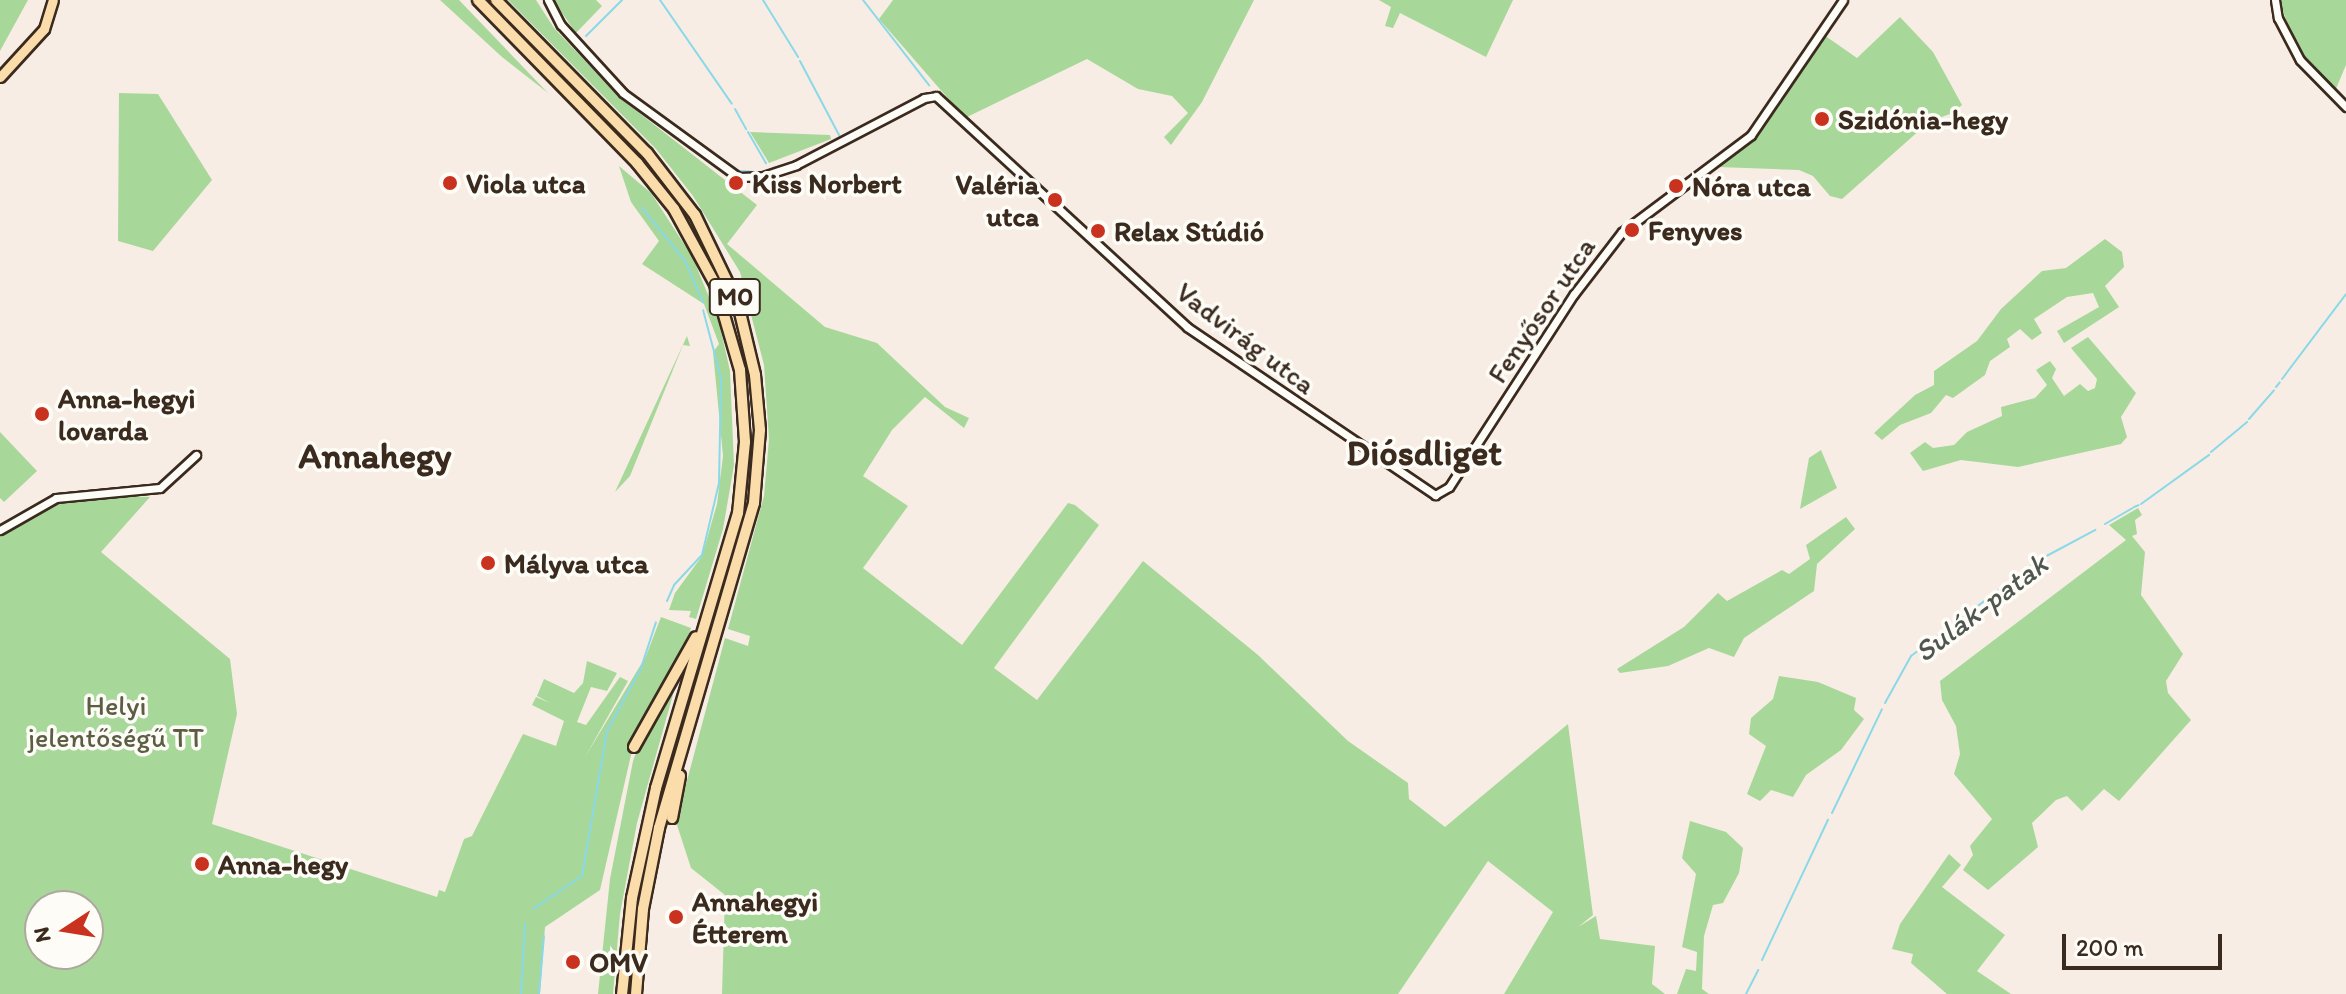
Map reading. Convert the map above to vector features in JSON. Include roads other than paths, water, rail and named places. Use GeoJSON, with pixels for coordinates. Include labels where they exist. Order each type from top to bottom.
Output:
{"type":"FeatureCollection","features":[{"type":"Feature","properties":{"kind":"highway","name":"M0"},"geometry":{"type":"LineString","coordinates":[[478,0],[664,197],[693,239],[722,303],[744,397],[745,461],[736,522],[643,841],[622,994]]}},
{"type":"Feature","properties":{"kind":"highway","name":"M0"},"geometry":{"type":"LineString","coordinates":[[496,0],[674,185],[716,251],[747,335],[760,430],[754,503],[684,738],[649,875],[636,994]]}},
{"type":"Feature","properties":{"kind":"highway"},"geometry":{"type":"LineString","coordinates":[[634,747],[708,619]]}},
{"type":"Feature","properties":{"kind":"highway"},"geometry":{"type":"LineString","coordinates":[[672,818],[684,738]]}},
{"type":"Feature","properties":{"kind":"main road"},"geometry":{"type":"LineString","coordinates":[[0,77],[44,29],[53,0]]}},
{"type":"Feature","properties":{"kind":"street","name":"Vadvirág utca"},"geometry":{"type":"LineString","coordinates":[[548,0],[561,25],[623,93],[738,177],[763,176],[796,165],[924,98],[936,96],[1207,343],[1431,494],[1440,495]]}},
{"type":"Feature","properties":{"kind":"street","name":"Fenyősor utca"},"geometry":{"type":"LineString","coordinates":[[1440,495],[1622,232],[1759,126],[1843,0]]}},
{"type":"Feature","properties":{"kind":"street"},"geometry":{"type":"LineString","coordinates":[[2275,0],[2278,18],[2307,72],[2346,107]]}},
{"type":"Feature","properties":{"kind":"street"},"geometry":{"type":"LineString","coordinates":[[0,530],[56,498],[142,492],[169,484],[196,455]]}},
{"type":"Feature","properties":{"kind":"waterway"},"geometry":{"type":"LineString","coordinates":[[586,36],[622,0]]}},
{"type":"Feature","properties":{"kind":"waterway"},"geometry":{"type":"LineString","coordinates":[[660,0],[732,104]]}},
{"type":"Feature","properties":{"kind":"waterway"},"geometry":{"type":"LineString","coordinates":[[763,0],[798,57]]}},
{"type":"Feature","properties":{"kind":"waterway"},"geometry":{"type":"LineString","coordinates":[[863,0],[929,85]]}},
{"type":"Feature","properties":{"kind":"waterway"},"geometry":{"type":"LineString","coordinates":[[800,61],[839,135]]}},
{"type":"Feature","properties":{"kind":"waterway"},"geometry":{"type":"LineString","coordinates":[[895,109],[923,94]]}},
{"type":"Feature","properties":{"kind":"waterway"},"geometry":{"type":"LineString","coordinates":[[735,109],[746,129]]}},
{"type":"Feature","properties":{"kind":"waterway"},"geometry":{"type":"LineString","coordinates":[[748,132],[766,163]]}},
{"type":"Feature","properties":{"kind":"waterway"},"geometry":{"type":"LineString","coordinates":[[773,168],[793,162]]}},
{"type":"Feature","properties":{"kind":"waterway"},"geometry":{"type":"LineString","coordinates":[[741,171],[755,172]]}},
{"type":"Feature","properties":{"kind":"waterway"},"geometry":{"type":"LineString","coordinates":[[642,208],[685,261],[703,302]]}},
{"type":"Feature","properties":{"kind":"waterway","name":"Sulák-patak"},"geometry":{"type":"LineString","coordinates":[[2282,379],[2346,294]]}},
{"type":"Feature","properties":{"kind":"waterway"},"geometry":{"type":"LineString","coordinates":[[667,601],[674,585],[702,555],[719,483],[721,378],[703,310]]}},
{"type":"Feature","properties":{"kind":"waterway","name":"Sulák-patak"},"geometry":{"type":"LineString","coordinates":[[2276,387],[2280,382]]}},
{"type":"Feature","properties":{"kind":"waterway","name":"Sulák-patak"},"geometry":{"type":"LineString","coordinates":[[2249,419],[2274,390]]}},
{"type":"Feature","properties":{"kind":"waterway","name":"Sulák-patak"},"geometry":{"type":"LineString","coordinates":[[2211,452],[2247,422]]}},
{"type":"Feature","properties":{"kind":"waterway","name":"Sulák-patak"},"geometry":{"type":"LineString","coordinates":[[2141,504],[2209,455]]}},
{"type":"Feature","properties":{"kind":"waterway","name":"Sulák-patak"},"geometry":{"type":"LineString","coordinates":[[2134,507],[2139,505]]}},
{"type":"Feature","properties":{"kind":"waterway","name":"Sulák-patak"},"geometry":{"type":"LineString","coordinates":[[2105,524],[2133,508]]}},
{"type":"Feature","properties":{"kind":"waterway","name":"Sulák-patak"},"geometry":{"type":"LineString","coordinates":[[1885,703],[1911,656],[2039,560],[2095,530]]}},
{"type":"Feature","properties":{"kind":"waterway"},"geometry":{"type":"LineString","coordinates":[[533,909],[582,876],[607,731],[641,668],[656,622]]}},
{"type":"Feature","properties":{"kind":"waterway"},"geometry":{"type":"LineString","coordinates":[[1832,813],[1882,709]]}},
{"type":"Feature","properties":{"kind":"waterway","name":"Sulák-patak"},"geometry":{"type":"LineString","coordinates":[[1762,960],[1828,820]]}},
{"type":"Feature","properties":{"kind":"waterway"},"geometry":{"type":"LineString","coordinates":[[521,994],[525,924]]}},
{"type":"Feature","properties":{"kind":"waterway"},"geometry":{"type":"LineString","coordinates":[[539,994],[544,936]]}},
{"type":"Feature","properties":{"kind":"waterway","name":"Sulák-patak"},"geometry":{"type":"LineString","coordinates":[[1746,994],[1758,970]]}},
{"type":"Feature","properties":{"kind":"place","name":"Szidónia-hegy"},"geometry":{"type":"Point","coordinates":[1822,119]}},
{"type":"Feature","properties":{"kind":"place","name":"Viola utca"},"geometry":{"type":"Point","coordinates":[450,183]}},
{"type":"Feature","properties":{"kind":"place","name":"Kiss Norbert"},"geometry":{"type":"Point","coordinates":[736,183]}},
{"type":"Feature","properties":{"kind":"place","name":"Nóra utca"},"geometry":{"type":"Point","coordinates":[1676,186]}},
{"type":"Feature","properties":{"kind":"place","name":"Valéria utca"},"geometry":{"type":"Point","coordinates":[1055,200]}},
{"type":"Feature","properties":{"kind":"place","name":"Fenyves"},"geometry":{"type":"Point","coordinates":[1632,230]}},
{"type":"Feature","properties":{"kind":"place","name":"Relax Stúdió"},"geometry":{"type":"Point","coordinates":[1098,231]}},
{"type":"Feature","properties":{"kind":"place","name":"Anna-hegyi lovarda"},"geometry":{"type":"Point","coordinates":[42,414]}},
{"type":"Feature","properties":{"kind":"place","name":"Mályva utca"},"geometry":{"type":"Point","coordinates":[488,563]}},
{"type":"Feature","properties":{"kind":"place","name":"Anna-hegy"},"geometry":{"type":"Point","coordinates":[202,864]}},
{"type":"Feature","properties":{"kind":"place","name":"Annahegyi Étterem"},"geometry":{"type":"Point","coordinates":[676,917]}},
{"type":"Feature","properties":{"kind":"place","name":"OMV"},"geometry":{"type":"Point","coordinates":[573,962]}},
{"type":"Feature","properties":{"kind":"district","name":"Diósdliget"},"geometry":{"type":"Point","coordinates":[1424,453]}},
{"type":"Feature","properties":{"kind":"district","name":"Annahegy"},"geometry":{"type":"Point","coordinates":[375,456]}},
{"type":"Feature","properties":{"kind":"park label","name":"Helyi jelentőségű TT"},"geometry":{"type":"Point","coordinates":[116,721]}}]}
